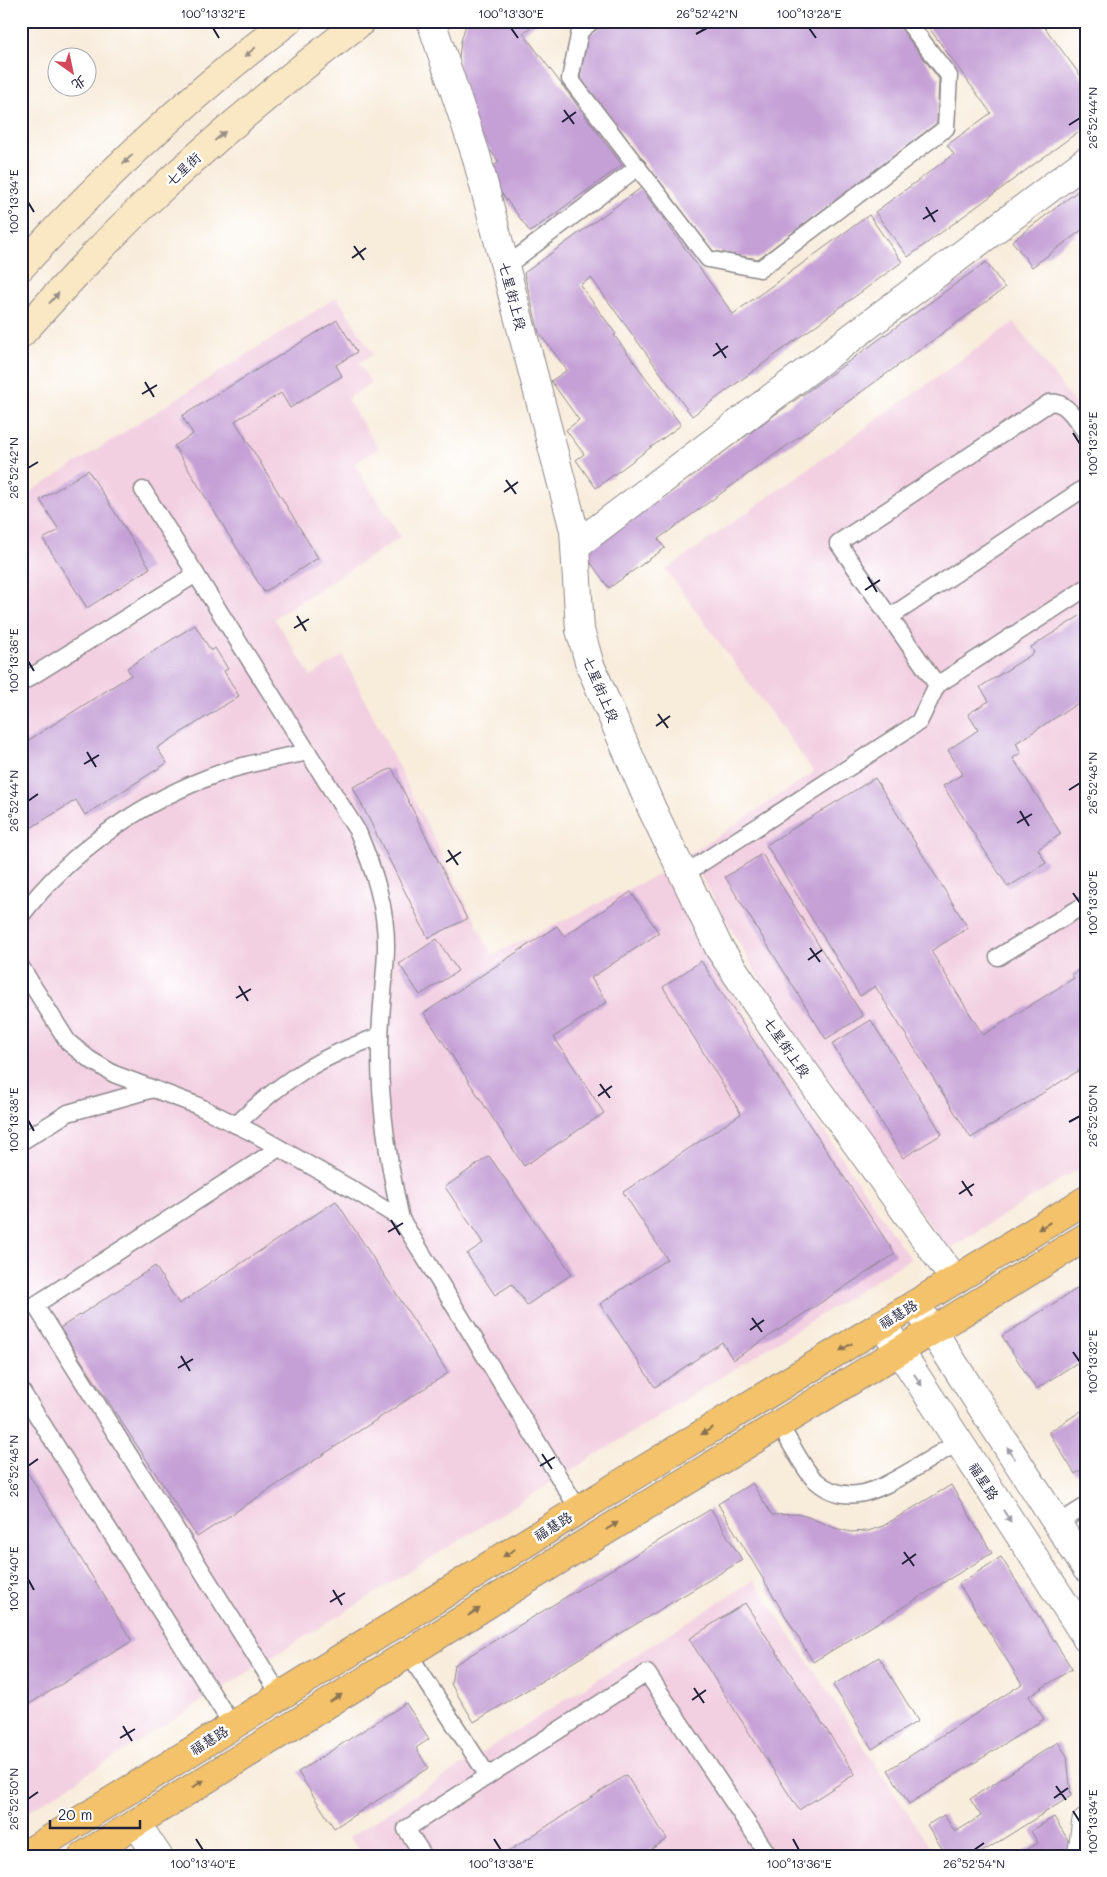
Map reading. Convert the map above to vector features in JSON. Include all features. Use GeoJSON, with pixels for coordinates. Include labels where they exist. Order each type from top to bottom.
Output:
{"type":"FeatureCollection","features":[{"type":"Feature","properties":{"kind":"main road","name":"福慧路"},"geometry":{"type":"LineString","coordinates":[[23,1856],[579,1510],[1086,1200]]}},
{"type":"Feature","properties":{"kind":"main road"},"geometry":{"type":"LineString","coordinates":[[83,1856],[779,1424],[1086,1237]]}},
{"type":"Feature","properties":{"kind":"street"},"geometry":{"type":"LineString","coordinates":[[21,267],[112,173],[164,124],[288,21]]}},
{"type":"Feature","properties":{"kind":"street","name":"七星街"},"geometry":{"type":"LineString","coordinates":[[21,334],[102,247],[195,158],[301,67],[362,21]]}},
{"type":"Feature","properties":{"kind":"street","name":"七星街上段"},"geometry":{"type":"LineString","coordinates":[[432,21],[476,155],[574,530],[578,614],[584,648],[652,809],[720,948],[775,1032],[955,1280]]}},
{"type":"Feature","properties":{"kind":"street"},"geometry":{"type":"LineString","coordinates":[[575,546],[1086,161]]}},
{"type":"Feature","properties":{"kind":"street"},"geometry":{"type":"LineString","coordinates":[[915,1304],[1086,1568]]}},
{"type":"Feature","properties":{"kind":"street","name":"福星路"},"geometry":{"type":"LineString","coordinates":[[882,1324],[1086,1637]]}},
{"type":"Feature","properties":{"kind":"street"},"geometry":{"type":"LineString","coordinates":[[1082,1856],[1086,1822]]}},
{"type":"Feature","properties":{"kind":"street"},"geometry":{"type":"LineString","coordinates":[[136,1823],[158,1856]]}},
{"type":"Feature","properties":{"kind":"lane"},"geometry":{"type":"LineString","coordinates":[[592,21],[580,31],[570,79],[708,260],[760,269],[946,128],[949,76],[907,21]]}},
{"type":"Feature","properties":{"kind":"lane"},"geometry":{"type":"LineString","coordinates":[[505,267],[638,167]]}},
{"type":"Feature","properties":{"kind":"lane"},"geometry":{"type":"LineString","coordinates":[[937,685],[838,543],[1048,403],[1062,405],[1086,433]]}},
{"type":"Feature","properties":{"kind":"lane"},"geometry":{"type":"LineString","coordinates":[[890,617],[1086,487]]}},
{"type":"Feature","properties":{"kind":"lane"},"geometry":{"type":"LineString","coordinates":[[143,490],[358,832],[371,864],[380,897],[386,950],[381,998],[381,1094],[385,1136],[401,1219],[579,1510]]}},
{"type":"Feature","properties":{"kind":"lane"},"geometry":{"type":"LineString","coordinates":[[21,684],[196,574]]}},
{"type":"Feature","properties":{"kind":"lane"},"geometry":{"type":"LineString","coordinates":[[683,875],[919,722],[937,685],[1086,588]]}},
{"type":"Feature","properties":{"kind":"lane"},"geometry":{"type":"LineString","coordinates":[[21,916],[55,878],[84,850],[116,826],[150,805],[188,786],[227,771],[267,760],[308,752]]}},
{"type":"Feature","properties":{"kind":"lane"},"geometry":{"type":"LineString","coordinates":[[998,957],[1086,904]]}},
{"type":"Feature","properties":{"kind":"lane"},"geometry":{"type":"LineString","coordinates":[[21,967],[68,1042],[89,1059],[114,1074],[196,1105],[236,1125],[355,1191],[401,1219]]}},
{"type":"Feature","properties":{"kind":"lane"},"geometry":{"type":"LineString","coordinates":[[236,1125],[284,1083],[311,1066],[344,1049],[380,1036]]}},
{"type":"Feature","properties":{"kind":"lane"},"geometry":{"type":"LineString","coordinates":[[21,1142],[68,1113],[153,1089]]}},
{"type":"Feature","properties":{"kind":"lane"},"geometry":{"type":"LineString","coordinates":[[279,1148],[35,1305],[280,1695]]}},
{"type":"Feature","properties":{"kind":"lane"},"geometry":{"type":"LineString","coordinates":[[21,1390],[232,1725]]}},
{"type":"Feature","properties":{"kind":"lane"},"geometry":{"type":"LineString","coordinates":[[779,1424],[813,1478],[822,1486],[846,1494],[869,1493],[880,1488],[959,1442]]}},
{"type":"Feature","properties":{"kind":"lane"},"geometry":{"type":"LineString","coordinates":[[1057,1524],[1086,1506]]}},
{"type":"Feature","properties":{"kind":"lane"},"geometry":{"type":"LineString","coordinates":[[408,1653],[488,1776]]}},
{"type":"Feature","properties":{"kind":"lane"},"geometry":{"type":"LineString","coordinates":[[424,1856],[406,1829],[647,1674],[769,1856]]}},
{"type":"Feature","properties":{"kind":"shaded area"},"geometry":{"type":"Polygon","coordinates":[[[337,297],[373,354],[359,363],[371,383],[347,399],[378,448],[354,464],[401,537],[274,618],[311,676],[343,656],[492,955],[668,870],[707,956],[910,1259],[21,1816],[21,498],[337,297]]]}},
{"type":"Feature","properties":{"kind":"shaded area"},"geometry":{"type":"Polygon","coordinates":[[[1014,322],[1086,419],[1086,1164],[947,1250],[767,992],[689,855],[814,772],[666,570],[1014,322]]]}},
{"type":"Feature","properties":{"kind":"shaded area"},"geometry":{"type":"Polygon","coordinates":[[[754,1580],[936,1856],[363,1856],[349,1837],[754,1580]]]}},
{"type":"Feature","properties":{"kind":"building"},"geometry":{"type":"Polygon","coordinates":[[[467,21],[539,21],[523,33],[622,165],[530,232],[486,172],[499,162],[477,133],[458,66],[461,41],[467,21]]]}},
{"type":"Feature","properties":{"kind":"building"},"geometry":{"type":"Polygon","coordinates":[[[607,21],[895,21],[939,79],[937,123],[758,259],[713,251],[580,77],[588,36],[607,21]]]}},
{"type":"Feature","properties":{"kind":"building"},"geometry":{"type":"Polygon","coordinates":[[[924,21],[1040,21],[1086,83],[1086,126],[908,257],[875,212],[954,154],[947,145],[991,113],[924,21]]]}},
{"type":"Feature","properties":{"kind":"building"},"geometry":{"type":"Polygon","coordinates":[[[1086,185],[1086,227],[1032,267],[1012,241],[1086,185]]]}},
{"type":"Feature","properties":{"kind":"building"},"geometry":{"type":"Polygon","coordinates":[[[641,188],[733,314],[869,215],[902,262],[692,416],[591,278],[580,285],[616,334],[614,335],[681,425],[596,488],[576,460],[584,454],[566,430],[579,420],[551,381],[567,370],[539,333],[524,273],[641,188]]]}},
{"type":"Feature","properties":{"kind":"building"},"geometry":{"type":"Polygon","coordinates":[[[986,262],[1005,288],[658,539],[665,548],[609,588],[584,553],[986,262]]]}},
{"type":"Feature","properties":{"kind":"building"},"geometry":{"type":"Polygon","coordinates":[[[337,320],[357,352],[336,365],[342,376],[290,408],[281,393],[235,421],[318,558],[264,592],[174,446],[193,434],[182,416],[337,320]]]}},
{"type":"Feature","properties":{"kind":"building"},"geometry":{"type":"Polygon","coordinates":[[[88,470],[150,568],[87,608],[43,539],[59,530],[40,500],[88,470]]]}},
{"type":"Feature","properties":{"kind":"building"},"geometry":{"type":"Polygon","coordinates":[[[1086,612],[1086,698],[1016,743],[1021,753],[1013,758],[1061,834],[1038,849],[1046,863],[1008,887],[943,786],[963,774],[948,750],[978,730],[968,714],[989,701],[980,687],[1034,653],[1031,647],[1086,612]]]}},
{"type":"Feature","properties":{"kind":"building"},"geometry":{"type":"Polygon","coordinates":[[[195,625],[211,651],[215,648],[228,669],[224,671],[239,696],[157,748],[167,763],[85,815],[76,800],[21,834],[21,745],[131,675],[127,668],[195,625]]]}},
{"type":"Feature","properties":{"kind":"building"},"geometry":{"type":"Polygon","coordinates":[[[392,768],[467,919],[428,938],[353,787],[392,768]]]}},
{"type":"Feature","properties":{"kind":"building"},"geometry":{"type":"Polygon","coordinates":[[[875,778],[968,928],[931,951],[983,1035],[1074,978],[1071,975],[1086,965],[1086,1066],[971,1138],[875,986],[860,996],[766,845],[875,778]]]}},
{"type":"Feature","properties":{"kind":"building"},"geometry":{"type":"Polygon","coordinates":[[[762,854],[863,1016],[826,1039],[725,877],[762,854]]]}},
{"type":"Feature","properties":{"kind":"building"},"geometry":{"type":"Polygon","coordinates":[[[631,892],[659,933],[591,978],[607,1002],[554,1037],[604,1113],[524,1166],[424,1013],[557,926],[564,936],[631,892]]]}},
{"type":"Feature","properties":{"kind":"building"},"geometry":{"type":"Polygon","coordinates":[[[437,939],[458,971],[420,995],[399,964],[437,939]]]}},
{"type":"Feature","properties":{"kind":"building"},"geometry":{"type":"Polygon","coordinates":[[[701,961],[895,1254],[733,1360],[722,1342],[655,1387],[600,1304],[667,1259],[623,1192],[741,1114],[663,987],[701,961]]]}},
{"type":"Feature","properties":{"kind":"building"},"geometry":{"type":"Polygon","coordinates":[[[871,1020],[942,1134],[903,1158],[832,1044],[871,1020]]]}},
{"type":"Feature","properties":{"kind":"building"},"geometry":{"type":"Polygon","coordinates":[[[489,1156],[572,1274],[527,1305],[512,1284],[495,1295],[467,1254],[483,1243],[445,1187],[489,1156]]]}},
{"type":"Feature","properties":{"kind":"building"},"geometry":{"type":"Polygon","coordinates":[[[336,1201],[448,1373],[197,1537],[60,1328],[155,1266],[179,1304],[336,1201]]]}},
{"type":"Feature","properties":{"kind":"building"},"geometry":{"type":"Polygon","coordinates":[[[1086,1283],[1086,1357],[1036,1389],[1002,1336],[1086,1283]]]}},
{"type":"Feature","properties":{"kind":"building"},"geometry":{"type":"Polygon","coordinates":[[[1086,1408],[1086,1467],[1075,1474],[1049,1432],[1086,1408]]]}},
{"type":"Feature","properties":{"kind":"building"},"geometry":{"type":"Polygon","coordinates":[[[21,1462],[132,1641],[21,1709],[21,1462]]]}},
{"type":"Feature","properties":{"kind":"building"},"geometry":{"type":"Polygon","coordinates":[[[752,1483],[772,1515],[797,1514],[851,1532],[868,1531],[883,1526],[951,1485],[992,1553],[813,1662],[718,1504],[752,1483]]]}},
{"type":"Feature","properties":{"kind":"building"},"geometry":{"type":"Polygon","coordinates":[[[711,1509],[742,1560],[474,1722],[451,1684],[454,1665],[711,1509]]]}},
{"type":"Feature","properties":{"kind":"building"},"geometry":{"type":"Polygon","coordinates":[[[1001,1557],[1072,1669],[1029,1696],[1044,1719],[909,1804],[888,1770],[1022,1684],[959,1584],[1001,1557]]]}},
{"type":"Feature","properties":{"kind":"building"},"geometry":{"type":"Polygon","coordinates":[[[745,1603],[855,1774],[799,1810],[689,1639],[745,1603]]]}},
{"type":"Feature","properties":{"kind":"building"},"geometry":{"type":"Polygon","coordinates":[[[879,1657],[918,1721],[872,1749],[833,1685],[879,1657]]]}},
{"type":"Feature","properties":{"kind":"building"},"geometry":{"type":"Polygon","coordinates":[[[406,1703],[429,1739],[416,1748],[428,1768],[334,1828],[298,1772],[406,1703]]]}},
{"type":"Feature","properties":{"kind":"building"},"geometry":{"type":"Polygon","coordinates":[[[1058,1742],[1067,1756],[1071,1796],[976,1856],[947,1856],[927,1825],[944,1815],[955,1832],[981,1816],[970,1799],[1058,1742]]]}},
{"type":"Feature","properties":{"kind":"building"},"geometry":{"type":"Polygon","coordinates":[[[626,1775],[667,1839],[641,1856],[501,1856],[626,1775]]]}},
{"type":"Feature","properties":{"kind":"building"},"geometry":{"type":"Polygon","coordinates":[[[1054,1817],[1072,1846],[1067,1856],[1017,1856],[1038,1843],[1031,1831],[1054,1817]]]}}]}
